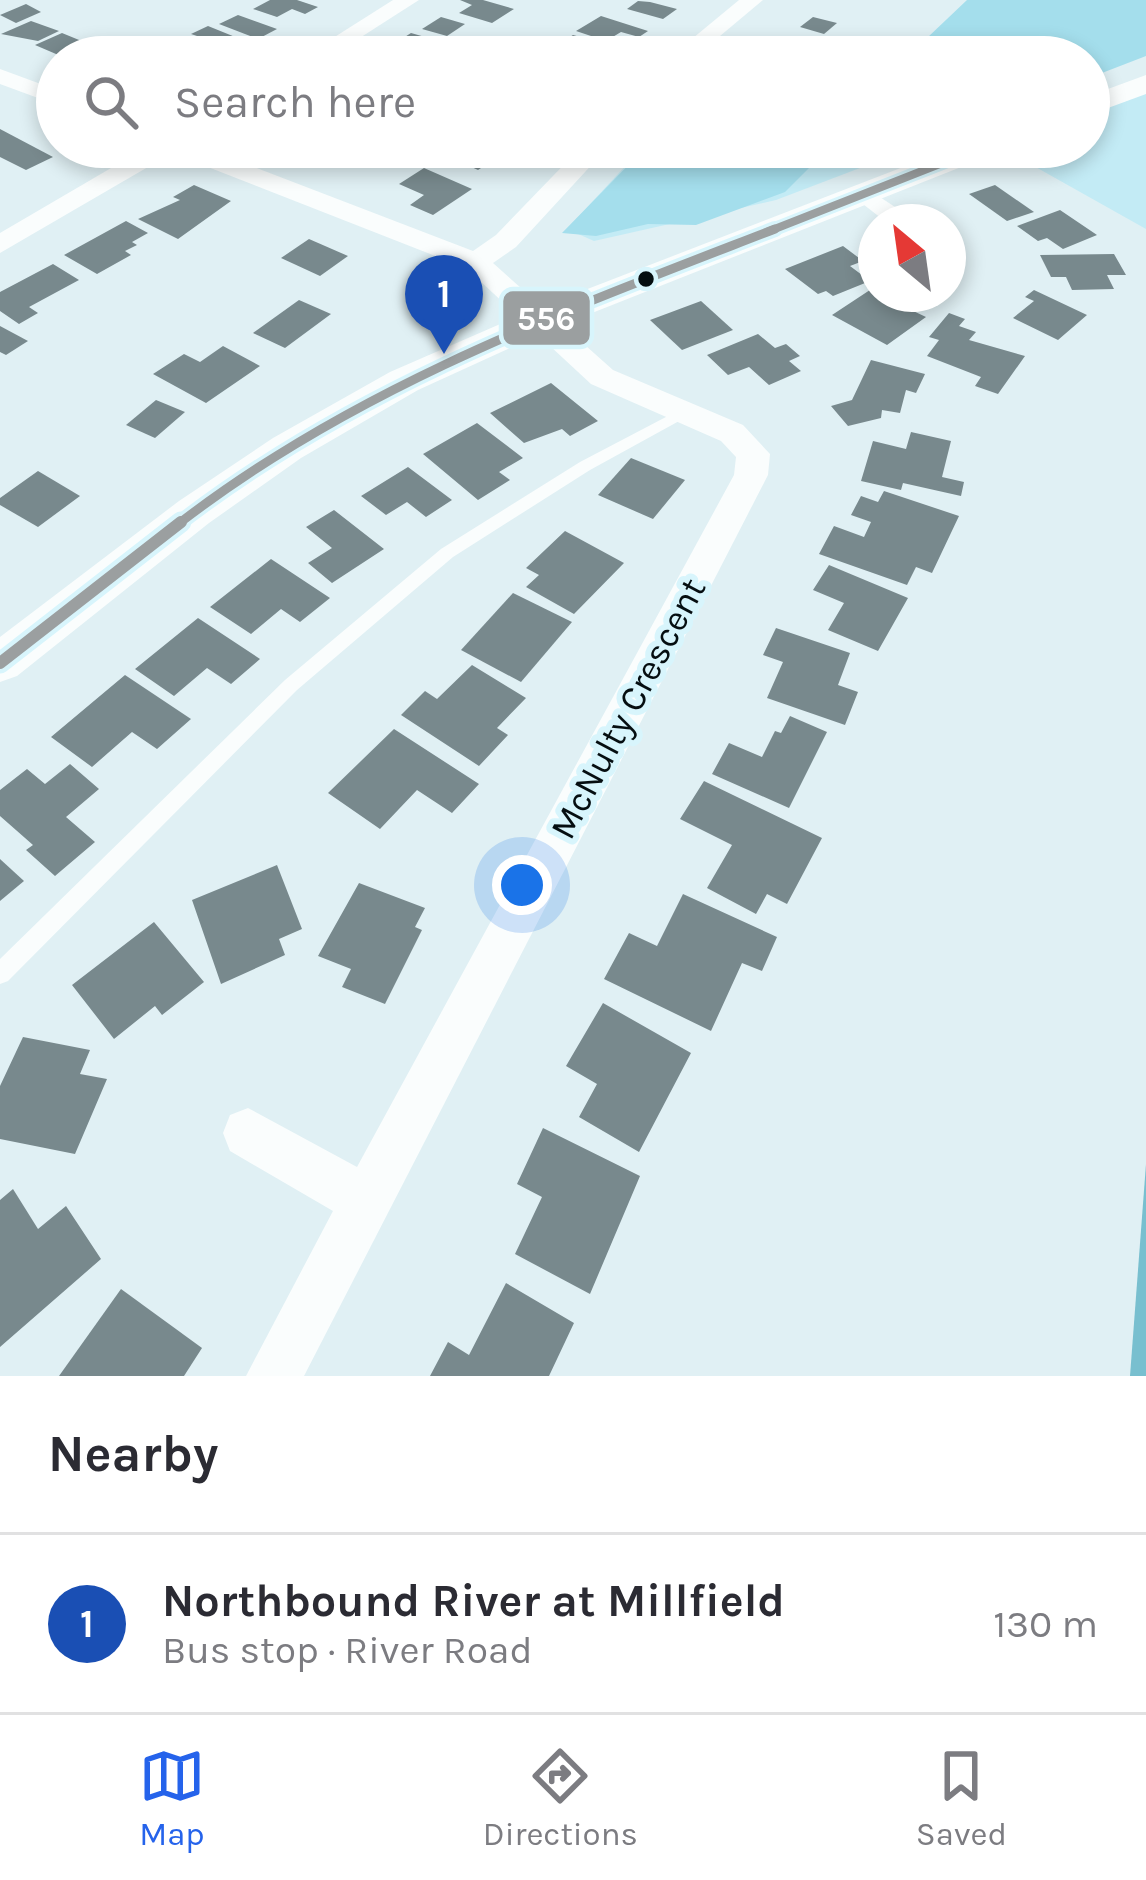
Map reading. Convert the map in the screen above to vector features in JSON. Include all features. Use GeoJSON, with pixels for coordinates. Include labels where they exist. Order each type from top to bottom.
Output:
{"type":"FeatureCollection","features":[{"type":"Feature","properties":{"kind":"street"},"geometry":{"type":"LineString","coordinates":[[349,36],[409,0]]}},
{"type":"Feature","properties":{"kind":"street"},"geometry":{"type":"LineString","coordinates":[[707,36],[752,0]]}},
{"type":"Feature","properties":{"kind":"street"},"geometry":{"type":"LineString","coordinates":[[0,76],[36,90]]}},
{"type":"Feature","properties":{"kind":"street"},"geometry":{"type":"LineString","coordinates":[[1110,98],[1146,84]]}},
{"type":"Feature","properties":{"kind":"street"},"geometry":{"type":"LineString","coordinates":[[0,245],[130,168]]}},
{"type":"Feature","properties":{"kind":"street"},"geometry":{"type":"LineString","coordinates":[[233,168],[476,262],[506,241],[575,168]]}},
{"type":"Feature","properties":{"kind":"street"},"geometry":{"type":"LineString","coordinates":[[0,663],[95,585],[287,448],[404,381],[541,320],[929,168]]}},
{"type":"Feature","properties":{"kind":"street"},"geometry":{"type":"LineString","coordinates":[[862,194],[877,204]]}},
{"type":"Feature","properties":{"kind":"street","name":"McNulty Crescent"},"geometry":{"type":"LineString","coordinates":[[274,1376],[752,475],[753,454],[732,434],[602,377],[476,262]]}},
{"type":"Feature","properties":{"kind":"street"},"geometry":{"type":"LineString","coordinates":[[248,1133],[365,1200]]}},
{"type":"Feature","properties":{"kind":"lane"},"geometry":{"type":"LineString","coordinates":[[0,974],[292,685],[447,553],[585,466],[685,412]]}},
{"type":"Feature","properties":{"kind":"shaded area"},"geometry":{"type":"Polygon","coordinates":[[[967,0],[1146,0],[1146,56],[1110,70],[1110,36],[929,36],[967,0]]]}},
{"type":"Feature","properties":{"kind":"shaded area"},"geometry":{"type":"Polygon","coordinates":[[[1146,92],[1146,229],[1038,168],[1110,168],[1110,106],[1146,92]]]}},
{"type":"Feature","properties":{"kind":"shaded area"},"geometry":{"type":"Polygon","coordinates":[[[624,168],[860,168],[776,200],[594,241],[567,229],[624,168]]]}},
{"type":"Feature","properties":{"kind":"shaded area"},"geometry":{"type":"Polygon","coordinates":[[[625,168],[809,168],[785,192],[696,225],[648,224],[596,236],[562,233],[625,168]]]}},
{"type":"Feature","properties":{"kind":"shaded area"},"geometry":{"type":"Polygon","coordinates":[[[1146,1164],[1146,1376],[1130,1376],[1146,1164]]]}},
{"type":"Feature","properties":{"kind":"building"},"geometry":{"type":"Polygon","coordinates":[[[270,0],[297,0],[318,7],[305,14],[292,9],[277,17],[253,9],[270,0]]]}},
{"type":"Feature","properties":{"kind":"building"},"geometry":{"type":"Polygon","coordinates":[[[460,0],[483,0],[514,9],[492,23],[459,13],[472,5],[460,0]]]}},
{"type":"Feature","properties":{"kind":"building"},"geometry":{"type":"Polygon","coordinates":[[[638,1],[677,9],[663,19],[627,9],[638,1]]]}},
{"type":"Feature","properties":{"kind":"building"},"geometry":{"type":"Polygon","coordinates":[[[26,4],[41,12],[16,23],[0,15],[26,4]]]}},
{"type":"Feature","properties":{"kind":"building"},"geometry":{"type":"Polygon","coordinates":[[[238,15],[277,29],[250,36],[219,24],[238,15]]]}},
{"type":"Feature","properties":{"kind":"building"},"geometry":{"type":"Polygon","coordinates":[[[601,16],[648,31],[640,36],[621,32],[591,36],[576,31],[601,16]]]}},
{"type":"Feature","properties":{"kind":"building"},"geometry":{"type":"Polygon","coordinates":[[[441,17],[465,24],[447,36],[422,29],[441,17]]]}},
{"type":"Feature","properties":{"kind":"building"},"geometry":{"type":"Polygon","coordinates":[[[813,17],[837,23],[824,34],[800,27],[813,17]]]}},
{"type":"Feature","properties":{"kind":"building"},"geometry":{"type":"Polygon","coordinates":[[[31,21],[59,31],[36,36],[36,41],[1,34],[31,21]]]}},
{"type":"Feature","properties":{"kind":"building"},"geometry":{"type":"Polygon","coordinates":[[[208,26],[233,36],[197,36],[191,34],[208,26]]]}},
{"type":"Feature","properties":{"kind":"building"},"geometry":{"type":"Polygon","coordinates":[[[0,129],[36,148],[36,165],[26,170],[0,157],[0,129]]]}},
{"type":"Feature","properties":{"kind":"building"},"geometry":{"type":"Polygon","coordinates":[[[424,168],[472,189],[433,215],[410,205],[424,195],[399,184],[424,168]]]}},
{"type":"Feature","properties":{"kind":"building"},"geometry":{"type":"Polygon","coordinates":[[[194,185],[231,201],[178,239],[138,219],[180,200],[173,197],[194,185]]]}},
{"type":"Feature","properties":{"kind":"building"},"geometry":{"type":"Polygon","coordinates":[[[995,185],[1034,212],[1007,221],[969,194],[995,185]]]}},
{"type":"Feature","properties":{"kind":"building"},"geometry":{"type":"Polygon","coordinates":[[[1060,210],[1097,235],[1063,249],[1047,238],[1038,241],[1017,226],[1060,210]]]}},
{"type":"Feature","properties":{"kind":"building"},"geometry":{"type":"Polygon","coordinates":[[[126,221],[148,233],[125,251],[131,255],[97,274],[64,255],[126,221]]]}},
{"type":"Feature","properties":{"kind":"building"},"geometry":{"type":"Polygon","coordinates":[[[309,239],[348,256],[320,276],[281,258],[309,239]]]}},
{"type":"Feature","properties":{"kind":"building"},"geometry":{"type":"Polygon","coordinates":[[[843,246],[858,257],[858,263],[850,266],[858,272],[858,286],[833,296],[826,291],[818,294],[785,269],[843,246]]]}},
{"type":"Feature","properties":{"kind":"building"},"geometry":{"type":"Polygon","coordinates":[[[1114,254],[1126,275],[1107,275],[1114,289],[1072,290],[1066,277],[1051,277],[1040,255],[1114,254]]]}},
{"type":"Feature","properties":{"kind":"building"},"geometry":{"type":"Polygon","coordinates":[[[53,264],[79,280],[29,307],[38,313],[19,324],[0,311],[0,292],[53,264]]]}},
{"type":"Feature","properties":{"kind":"building"},"geometry":{"type":"Polygon","coordinates":[[[1034,290],[1087,315],[1058,340],[1013,318],[1034,301],[1025,297],[1034,290]]]}},
{"type":"Feature","properties":{"kind":"building"},"geometry":{"type":"Polygon","coordinates":[[[858,298],[858,312],[915,312],[926,317],[887,345],[832,315],[858,298]]]}},
{"type":"Feature","properties":{"kind":"building"},"geometry":{"type":"Polygon","coordinates":[[[299,300],[331,314],[285,348],[253,333],[299,300]]]}},
{"type":"Feature","properties":{"kind":"building"},"geometry":{"type":"Polygon","coordinates":[[[701,301],[733,330],[682,350],[650,320],[701,301]]]}},
{"type":"Feature","properties":{"kind":"building"},"geometry":{"type":"Polygon","coordinates":[[[949,313],[965,319],[959,326],[976,332],[969,340],[1025,356],[998,394],[975,386],[981,377],[927,356],[939,340],[929,337],[949,313]]]}},
{"type":"Feature","properties":{"kind":"building"},"geometry":{"type":"Polygon","coordinates":[[[0,326],[28,341],[6,355],[0,352],[0,326]]]}},
{"type":"Feature","properties":{"kind":"building"},"geometry":{"type":"Polygon","coordinates":[[[758,334],[775,348],[786,344],[800,356],[789,361],[801,371],[769,385],[749,367],[728,375],[707,355],[758,334]]]}},
{"type":"Feature","properties":{"kind":"building"},"geometry":{"type":"Polygon","coordinates":[[[223,346],[260,366],[206,403],[153,374],[184,354],[200,362],[223,346]]]}},
{"type":"Feature","properties":{"kind":"building"},"geometry":{"type":"Polygon","coordinates":[[[871,360],[925,374],[916,393],[906,390],[900,413],[882,410],[881,418],[848,426],[831,406],[852,400],[871,360]]]}},
{"type":"Feature","properties":{"kind":"building"},"geometry":{"type":"Polygon","coordinates":[[[551,383],[598,421],[570,436],[562,429],[524,443],[490,413],[551,383]]]}},
{"type":"Feature","properties":{"kind":"building"},"geometry":{"type":"Polygon","coordinates":[[[156,400],[185,412],[155,438],[126,425],[156,400]]]}},
{"type":"Feature","properties":{"kind":"building"},"geometry":{"type":"Polygon","coordinates":[[[477,423],[523,458],[499,472],[510,480],[478,500],[423,454],[477,423]]]}},
{"type":"Feature","properties":{"kind":"building"},"geometry":{"type":"Polygon","coordinates":[[[911,432],[951,441],[942,477],[964,482],[961,496],[903,483],[901,490],[861,481],[873,441],[906,449],[911,432]]]}},
{"type":"Feature","properties":{"kind":"building"},"geometry":{"type":"Polygon","coordinates":[[[631,458],[685,480],[653,519],[598,495],[631,458]]]}},
{"type":"Feature","properties":{"kind":"building"},"geometry":{"type":"Polygon","coordinates":[[[408,467],[452,500],[426,517],[407,502],[386,515],[361,496],[408,467]]]}},
{"type":"Feature","properties":{"kind":"building"},"geometry":{"type":"Polygon","coordinates":[[[38,471],[80,496],[38,527],[0,505],[0,498],[38,471]]]}},
{"type":"Feature","properties":{"kind":"building"},"geometry":{"type":"Polygon","coordinates":[[[884,491],[959,516],[932,573],[916,567],[907,585],[819,554],[834,526],[864,537],[871,522],[851,515],[861,496],[878,502],[884,491]]]}},
{"type":"Feature","properties":{"kind":"building"},"geometry":{"type":"Polygon","coordinates":[[[334,510],[384,549],[332,583],[308,563],[332,548],[306,527],[334,510]]]}},
{"type":"Feature","properties":{"kind":"building"},"geometry":{"type":"Polygon","coordinates":[[[565,531],[624,563],[574,614],[526,587],[539,575],[526,568],[565,531]]]}},
{"type":"Feature","properties":{"kind":"building"},"geometry":{"type":"Polygon","coordinates":[[[271,559],[330,598],[300,622],[281,609],[251,634],[210,607],[271,559]]]}},
{"type":"Feature","properties":{"kind":"building"},"geometry":{"type":"Polygon","coordinates":[[[829,565],[908,598],[878,651],[828,630],[844,603],[813,590],[829,565]]]}},
{"type":"Feature","properties":{"kind":"building"},"geometry":{"type":"Polygon","coordinates":[[[513,593],[572,622],[521,682],[461,650],[513,593]]]}},
{"type":"Feature","properties":{"kind":"building"},"geometry":{"type":"Polygon","coordinates":[[[198,618],[260,659],[231,684],[207,668],[174,696],[135,669],[198,618]]]}},
{"type":"Feature","properties":{"kind":"building"},"geometry":{"type":"Polygon","coordinates":[[[776,628],[850,653],[838,685],[858,692],[845,725],[767,698],[783,662],[763,655],[776,628]]]}},
{"type":"Feature","properties":{"kind":"building"},"geometry":{"type":"Polygon","coordinates":[[[472,665],[526,698],[497,728],[508,735],[479,766],[401,715],[425,691],[437,699],[472,665]]]}},
{"type":"Feature","properties":{"kind":"building"},"geometry":{"type":"Polygon","coordinates":[[[125,675],[191,719],[157,749],[132,732],[92,767],[51,737],[125,675]]]}},
{"type":"Feature","properties":{"kind":"building"},"geometry":{"type":"Polygon","coordinates":[[[790,716],[827,732],[789,808],[712,774],[729,743],[762,757],[775,731],[781,733],[790,716]]]}},
{"type":"Feature","properties":{"kind":"building"},"geometry":{"type":"Polygon","coordinates":[[[394,729],[479,784],[452,813],[417,790],[380,829],[328,793],[394,729]]]}},
{"type":"Feature","properties":{"kind":"building"},"geometry":{"type":"Polygon","coordinates":[[[70,764],[99,789],[66,817],[95,842],[55,876],[26,850],[33,845],[0,816],[0,790],[27,769],[45,784],[70,764]]]}},
{"type":"Feature","properties":{"kind":"building"},"geometry":{"type":"Polygon","coordinates":[[[704,781],[822,838],[787,904],[767,894],[756,914],[707,888],[732,845],[680,819],[704,781]]]}},
{"type":"Feature","properties":{"kind":"building"},"geometry":{"type":"Polygon","coordinates":[[[0,859],[24,881],[0,901],[0,859]]]}},
{"type":"Feature","properties":{"kind":"building"},"geometry":{"type":"Polygon","coordinates":[[[277,865],[302,929],[279,939],[285,955],[221,984],[192,900],[277,865]]]}},
{"type":"Feature","properties":{"kind":"building"},"geometry":{"type":"Polygon","coordinates":[[[359,883],[425,908],[415,927],[422,930],[385,1004],[342,987],[351,969],[318,956],[359,883]]]}},
{"type":"Feature","properties":{"kind":"building"},"geometry":{"type":"Polygon","coordinates":[[[683,894],[777,937],[762,971],[742,963],[711,1031],[604,979],[629,933],[657,946],[683,894]]]}},
{"type":"Feature","properties":{"kind":"building"},"geometry":{"type":"Polygon","coordinates":[[[154,922],[204,982],[162,1015],[155,1006],[114,1039],[72,985],[154,922]]]}},
{"type":"Feature","properties":{"kind":"building"},"geometry":{"type":"Polygon","coordinates":[[[603,1003],[691,1053],[639,1152],[579,1117],[597,1084],[566,1066],[603,1003]]]}},
{"type":"Feature","properties":{"kind":"building"},"geometry":{"type":"Polygon","coordinates":[[[23,1037],[90,1050],[80,1074],[107,1079],[75,1154],[0,1139],[0,1086],[23,1037]]]}},
{"type":"Feature","properties":{"kind":"building"},"geometry":{"type":"Polygon","coordinates":[[[543,1128],[640,1176],[590,1294],[515,1254],[542,1197],[517,1184],[543,1128]]]}},
{"type":"Feature","properties":{"kind":"building"},"geometry":{"type":"Polygon","coordinates":[[[13,1189],[38,1229],[66,1206],[101,1259],[0,1347],[0,1200],[13,1189]]]}},
{"type":"Feature","properties":{"kind":"building"},"geometry":{"type":"Polygon","coordinates":[[[506,1283],[574,1323],[549,1376],[430,1376],[448,1342],[469,1355],[506,1283]]]}},
{"type":"Feature","properties":{"kind":"building"},"geometry":{"type":"Polygon","coordinates":[[[121,1289],[202,1348],[184,1376],[59,1376],[121,1289]]]}},
{"type":"Feature","properties":{"kind":"transit line","name":"556"},"geometry":{"type":"LineString","coordinates":[[0,663],[194,512],[287,448],[404,381],[541,320],[929,168]]}},
{"type":"Feature","properties":{"kind":"place","name":"Northbound River at Millfield"},"geometry":{"type":"Point","coordinates":[444,354]}}]}
